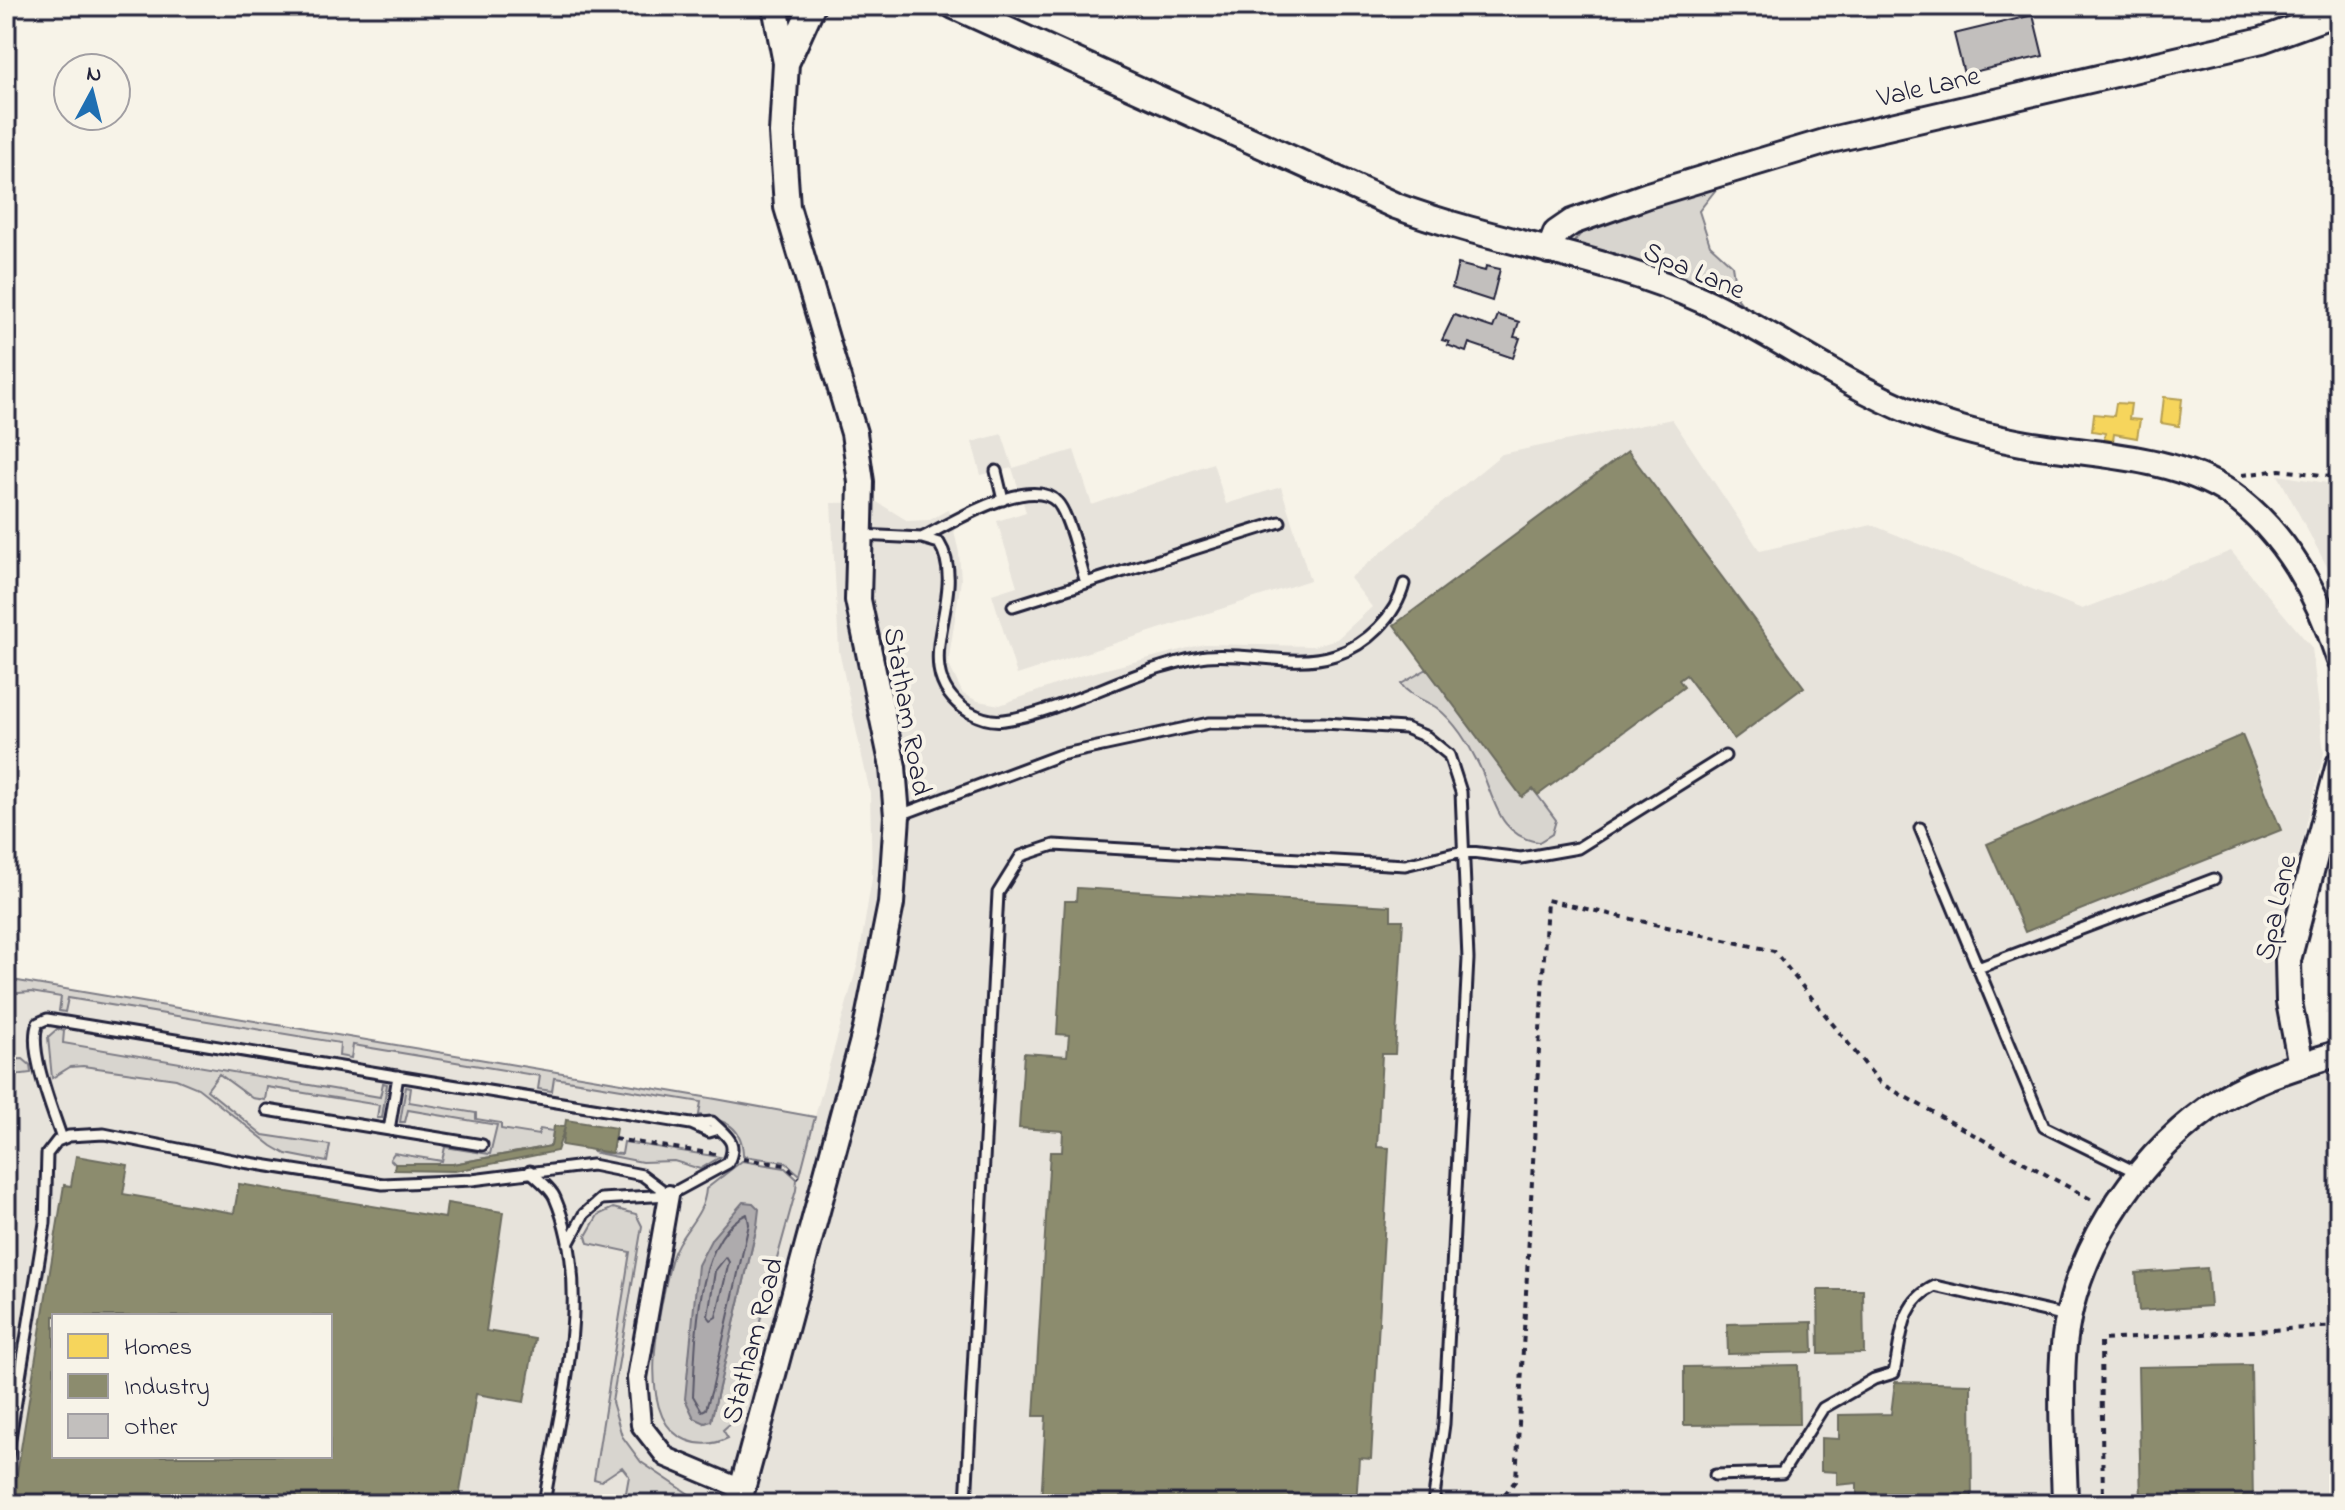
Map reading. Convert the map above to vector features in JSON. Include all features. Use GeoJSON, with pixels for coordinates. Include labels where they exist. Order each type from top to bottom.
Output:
{"type":"FeatureCollection","features":[{"type":"Feature","properties":{"kind":"street","name":"Statham Road"},"geometry":{"type":"LineString","coordinates":[[740,1496],[866,1029],[891,904],[897,816],[893,767],[858,600],[861,482],[854,433],[787,207],[782,133],[786,63],[775,6]]}},
{"type":"Feature","properties":{"kind":"street","name":"Statham Road"},"geometry":{"type":"LineString","coordinates":[[786,63],[812,6]]}},
{"type":"Feature","properties":{"kind":"street","name":"Spa Lane"},"geometry":{"type":"LineString","coordinates":[[954,6],[1196,114],[1347,187],[1429,218],[1647,279],[1703,301],[1930,419],[1998,438],[2154,465],[2201,479],[2229,492],[2267,525],[2287,552],[2324,616],[2339,658]]}},
{"type":"Feature","properties":{"kind":"street","name":"Vale Lane"},"geometry":{"type":"LineString","coordinates":[[1549,251],[1556,233],[1581,219],[1751,162],[1915,118],[2262,40],[2339,12]]}},
{"type":"Feature","properties":{"kind":"street","name":"Spa Lane"},"geometry":{"type":"LineString","coordinates":[[2301,1065],[2289,1002],[2288,960],[2339,764]]}},
{"type":"Feature","properties":{"kind":"street"},"geometry":{"type":"LineString","coordinates":[[2065,1504],[2063,1356],[2078,1277],[2113,1211],[2162,1149],[2211,1106],[2276,1072],[2339,1053]]}},
{"type":"Feature","properties":{"kind":"street"},"geometry":{"type":"LineString","coordinates":[[669,1195],[637,1378],[641,1425],[666,1457],[740,1496]]}},
{"type":"Feature","properties":{"kind":"lane"},"geometry":{"type":"LineString","coordinates":[[996,471],[1003,500]]}},
{"type":"Feature","properties":{"kind":"lane"},"geometry":{"type":"LineString","coordinates":[[922,538],[985,505],[1035,491],[1046,493],[1059,503],[1086,583]]}},
{"type":"Feature","properties":{"kind":"lane"},"geometry":{"type":"LineString","coordinates":[[1013,606],[1280,522]]}},
{"type":"Feature","properties":{"kind":"lane"},"geometry":{"type":"LineString","coordinates":[[860,535],[922,538],[939,543],[947,559],[948,586],[937,646],[940,672],[957,702],[987,720],[1018,717],[1145,672],[1207,656],[1287,659],[1334,656],[1355,647],[1390,616],[1397,607],[1404,584]]}},
{"type":"Feature","properties":{"kind":"lane"},"geometry":{"type":"LineString","coordinates":[[897,816],[1060,755],[1209,723],[1324,723],[1405,728],[1427,737],[1449,755],[1461,792],[1468,959],[1444,1424],[1433,1504]]}},
{"type":"Feature","properties":{"kind":"lane"},"geometry":{"type":"LineString","coordinates":[[966,1504],[998,893],[1021,856],[1054,845],[1405,865],[1463,851],[1521,858],[1578,848],[1725,756]]}},
{"type":"Feature","properties":{"kind":"lane"},"geometry":{"type":"LineString","coordinates":[[1920,828],[2044,1127],[2142,1175]]}},
{"type":"Feature","properties":{"kind":"lane"},"geometry":{"type":"LineString","coordinates":[[1978,968],[2214,879]]}},
{"type":"Feature","properties":{"kind":"lane"},"geometry":{"type":"LineString","coordinates":[[62,1139],[41,1072],[34,1032],[38,1023],[47,1019],[691,1124],[703,1120],[733,1142],[731,1157],[720,1170],[669,1195],[601,1199],[584,1214],[568,1244]]}},
{"type":"Feature","properties":{"kind":"lane"},"geometry":{"type":"LineString","coordinates":[[389,1130],[398,1076]]}},
{"type":"Feature","properties":{"kind":"lane"},"geometry":{"type":"LineString","coordinates":[[267,1110],[482,1145]]}},
{"type":"Feature","properties":{"kind":"lane"},"geometry":{"type":"LineString","coordinates":[[6,1463],[45,1223],[47,1154],[62,1139],[104,1134],[243,1162],[383,1184],[472,1180],[592,1165],[642,1175],[669,1195]]}},
{"type":"Feature","properties":{"kind":"lane"},"geometry":{"type":"LineString","coordinates":[[530,1171],[555,1195],[568,1244],[573,1315],[544,1504]]}},
{"type":"Feature","properties":{"kind":"lane"},"geometry":{"type":"LineString","coordinates":[[1715,1475],[1782,1473],[1823,1408],[1874,1379],[1894,1373],[1902,1322],[1918,1294],[1935,1286],[2070,1316]]}},
{"type":"Feature","properties":{"kind":"path"},"geometry":{"type":"LineString","coordinates":[[2229,492],[2242,475],[2256,471],[2280,470],[2339,477]]}},
{"type":"Feature","properties":{"kind":"path"},"geometry":{"type":"LineString","coordinates":[[1497,1504],[1516,1480],[1547,900],[1774,951],[1880,1083],[2113,1211]]}},
{"type":"Feature","properties":{"kind":"path"},"geometry":{"type":"LineString","coordinates":[[614,1139],[785,1165],[799,1178]]}},
{"type":"Feature","properties":{"kind":"path"},"geometry":{"type":"LineString","coordinates":[[2103,1504],[2101,1340],[2339,1326]]}},
{"type":"Feature","properties":{"kind":"shaded area"},"geometry":{"type":"Polygon","coordinates":[[[1721,183],[1699,211],[1710,245],[1732,265],[1737,298],[1746,309],[1573,243],[1592,220],[1721,183]]]}},
{"type":"Feature","properties":{"kind":"shaded area"},"geometry":{"type":"Polygon","coordinates":[[[1672,419],[1760,551],[1872,525],[2082,609],[2231,551],[2312,648],[2324,753],[2278,940],[2278,1015],[2339,1059],[2339,1504],[6,1504],[6,979],[815,1116],[858,963],[872,878],[870,793],[839,651],[831,503],[877,502],[908,521],[930,520],[949,509],[959,553],[961,580],[948,663],[963,694],[978,701],[1000,705],[1079,676],[1204,644],[1313,646],[1337,639],[1372,607],[1350,578],[1502,454],[1672,419]]]}},
{"type":"Feature","properties":{"kind":"shaded area"},"geometry":{"type":"Polygon","coordinates":[[[1002,434],[1013,468],[1074,450],[1092,505],[1213,463],[1226,504],[1281,487],[1310,580],[1017,675],[992,594],[1017,586],[997,521],[1026,512],[1012,468],[981,475],[972,442],[1002,434]]]}},
{"type":"Feature","properties":{"kind":"shaded area"},"geometry":{"type":"Polygon","coordinates":[[[2278,475],[2339,485],[2339,589],[2278,475]]]}},
{"type":"Feature","properties":{"kind":"shaded area"},"geometry":{"type":"Polygon","coordinates":[[[1427,669],[1522,796],[1533,789],[1556,820],[1552,834],[1539,842],[1514,832],[1505,823],[1478,763],[1460,733],[1437,708],[1413,695],[1401,684],[1427,669]]]}},
{"type":"Feature","properties":{"kind":"shaded area"},"geometry":{"type":"Polygon","coordinates":[[[2339,953],[2339,1014],[2325,1014],[2339,953]]]}},
{"type":"Feature","properties":{"kind":"shaded area"},"geometry":{"type":"Polygon","coordinates":[[[6,979],[815,1117],[800,1175],[785,1162],[743,1156],[736,1131],[724,1122],[699,1115],[701,1102],[554,1078],[552,1091],[538,1089],[540,1076],[353,1045],[351,1058],[339,1056],[340,1043],[68,998],[65,1012],[59,1011],[61,997],[31,992],[6,994],[6,979]]]}},
{"type":"Feature","properties":{"kind":"shaded area"},"geometry":{"type":"Polygon","coordinates":[[[57,1029],[64,1031],[63,1043],[380,1097],[383,1083],[387,1084],[382,1118],[377,1118],[379,1105],[267,1087],[265,1100],[252,1098],[219,1074],[207,1090],[263,1135],[330,1145],[327,1162],[286,1154],[198,1088],[176,1079],[83,1066],[70,1067],[52,1078],[48,1037],[57,1029]]]}},
{"type":"Feature","properties":{"kind":"shaded area"},"geometry":{"type":"Polygon","coordinates":[[[23,1059],[30,1065],[31,1073],[6,1076],[6,1060],[23,1059]]]}},
{"type":"Feature","properties":{"kind":"shaded area"},"geometry":{"type":"Polygon","coordinates":[[[406,1087],[411,1088],[409,1102],[476,1113],[476,1119],[501,1123],[501,1129],[538,1135],[540,1129],[553,1131],[551,1146],[453,1164],[395,1164],[390,1159],[394,1153],[442,1161],[445,1147],[490,1154],[497,1125],[408,1110],[405,1122],[400,1122],[406,1087]]]}},
{"type":"Feature","properties":{"kind":"shaded area"},"geometry":{"type":"Polygon","coordinates":[[[624,1142],[720,1157],[700,1169],[674,1161],[642,1162],[592,1152],[622,1154],[624,1142]]]}},
{"type":"Feature","properties":{"kind":"shaded area"},"geometry":{"type":"Polygon","coordinates":[[[742,1161],[785,1168],[797,1179],[732,1422],[723,1430],[728,1438],[707,1444],[686,1440],[669,1428],[659,1409],[654,1358],[674,1251],[701,1209],[706,1189],[742,1161]],[[757,1226],[705,1423],[711,1421],[757,1226]]]}},
{"type":"Feature","properties":{"kind":"shaded area"},"geometry":{"type":"Polygon","coordinates":[[[613,1208],[636,1214],[642,1226],[612,1402],[622,1436],[641,1462],[704,1504],[624,1504],[629,1476],[622,1467],[601,1481],[594,1479],[630,1252],[588,1243],[586,1236],[598,1215],[613,1208]]]}},
{"type":"Feature","properties":{"kind":"water"},"geometry":{"type":"Polygon","coordinates":[[[743,1202],[753,1203],[759,1209],[757,1226],[711,1421],[705,1423],[694,1418],[685,1399],[698,1265],[712,1238],[743,1202]]]}},
{"type":"Feature","properties":{"kind":"building: Homes"},"geometry":{"type":"Polygon","coordinates":[[[2164,397],[2182,399],[2179,426],[2161,423],[2164,397]]]}},
{"type":"Feature","properties":{"kind":"building: Homes"},"geometry":{"type":"Polygon","coordinates":[[[2116,403],[2131,404],[2129,419],[2140,420],[2137,438],[2114,434],[2113,441],[2104,439],[2105,433],[2092,431],[2094,414],[2114,416],[2116,403]]]}},
{"type":"Feature","properties":{"kind":"building: Industry"},"geometry":{"type":"Polygon","coordinates":[[[1628,451],[1804,687],[1734,739],[1686,675],[1679,680],[1684,687],[1538,795],[1533,789],[1522,797],[1394,625],[1628,451]]]}},
{"type":"Feature","properties":{"kind":"building: Industry"},"geometry":{"type":"Polygon","coordinates":[[[2242,735],[2281,830],[2025,932],[1987,844],[2242,735]]]}},
{"type":"Feature","properties":{"kind":"building: Industry"},"geometry":{"type":"Polygon","coordinates":[[[1077,888],[1391,906],[1391,920],[1403,920],[1395,1054],[1382,1054],[1377,1147],[1389,1148],[1371,1459],[1359,1458],[1356,1504],[1041,1504],[1046,1416],[1034,1416],[1050,1152],[1062,1152],[1063,1131],[1019,1128],[1024,1053],[1067,1056],[1069,1035],[1057,1034],[1065,901],[1076,901],[1077,888]]]}},
{"type":"Feature","properties":{"kind":"building: Industry"},"geometry":{"type":"Polygon","coordinates":[[[566,1120],[616,1128],[612,1153],[562,1145],[566,1120]]]}},
{"type":"Feature","properties":{"kind":"building: Industry"},"geometry":{"type":"Polygon","coordinates":[[[554,1126],[565,1127],[557,1151],[455,1171],[394,1170],[395,1164],[453,1164],[551,1146],[554,1126]]]}},
{"type":"Feature","properties":{"kind":"building: Industry"},"geometry":{"type":"Polygon","coordinates":[[[76,1156],[128,1165],[123,1194],[234,1213],[239,1184],[445,1218],[447,1203],[503,1212],[486,1331],[535,1339],[524,1402],[476,1394],[458,1504],[12,1504],[64,1185],[71,1186],[76,1156]]]}},
{"type":"Feature","properties":{"kind":"building: Industry"},"geometry":{"type":"Polygon","coordinates":[[[2207,1268],[2210,1306],[2139,1311],[2136,1273],[2207,1268]]]}},
{"type":"Feature","properties":{"kind":"building: Industry"},"geometry":{"type":"Polygon","coordinates":[[[1818,1290],[1863,1290],[1864,1353],[1819,1354],[1818,1290]]]}},
{"type":"Feature","properties":{"kind":"building: Industry"},"geometry":{"type":"Polygon","coordinates":[[[1812,1322],[1813,1352],[1728,1354],[1727,1324],[1812,1322]]]}},
{"type":"Feature","properties":{"kind":"building: Industry"},"geometry":{"type":"Polygon","coordinates":[[[1798,1365],[1799,1424],[1684,1425],[1684,1367],[1798,1365]]]}},
{"type":"Feature","properties":{"kind":"building: Industry"},"geometry":{"type":"Polygon","coordinates":[[[2251,1365],[2253,1504],[2141,1504],[2138,1367],[2251,1365]]]}},
{"type":"Feature","properties":{"kind":"building: Industry"},"geometry":{"type":"Polygon","coordinates":[[[1895,1382],[1971,1384],[1972,1504],[1553,1504],[1857,1495],[1857,1483],[1837,1485],[1837,1472],[1821,1471],[1821,1438],[1839,1439],[1839,1415],[1891,1414],[1895,1382]]]}},
{"type":"Feature","properties":{"kind":"building: Other"},"geometry":{"type":"Polygon","coordinates":[[[2033,15],[2043,56],[1964,74],[1954,34],[2033,15]]]}},
{"type":"Feature","properties":{"kind":"building: Other"},"geometry":{"type":"Polygon","coordinates":[[[1458,264],[1485,271],[1486,266],[1500,269],[1492,301],[1452,288],[1458,264]]]}},
{"type":"Feature","properties":{"kind":"building: Other"},"geometry":{"type":"Polygon","coordinates":[[[1454,315],[1493,328],[1498,315],[1519,322],[1514,337],[1520,338],[1513,358],[1469,343],[1466,352],[1447,345],[1449,342],[1442,340],[1454,315]]]}}]}
